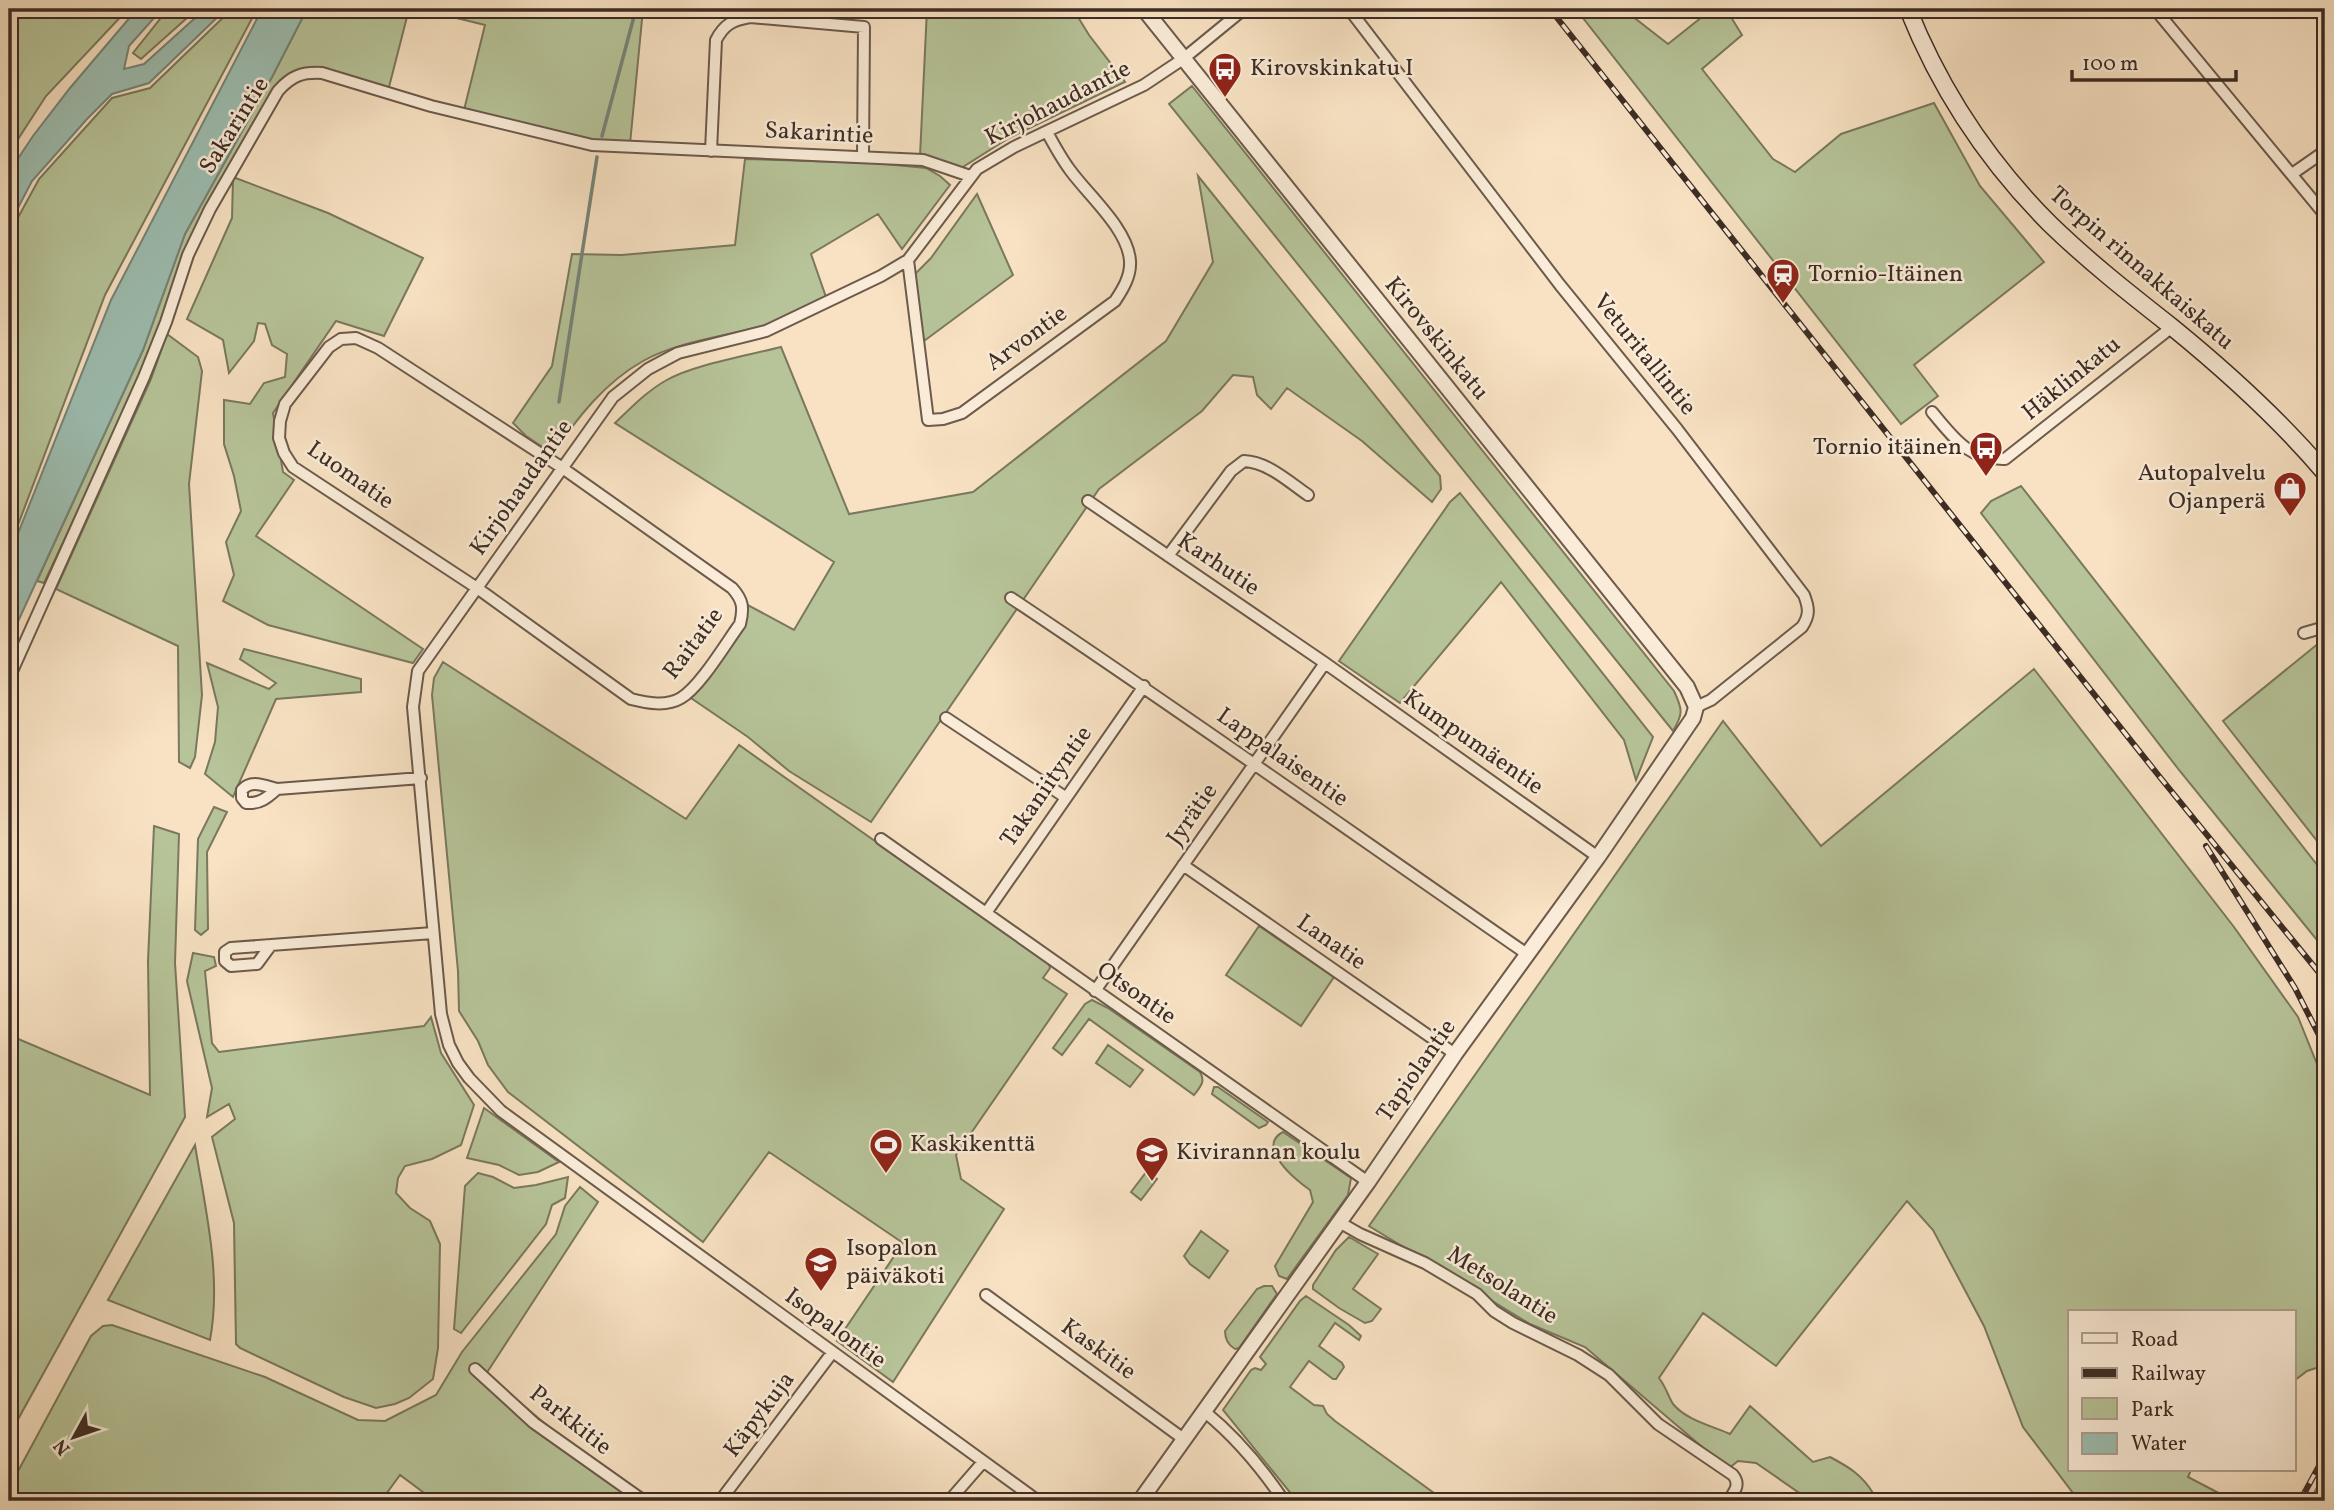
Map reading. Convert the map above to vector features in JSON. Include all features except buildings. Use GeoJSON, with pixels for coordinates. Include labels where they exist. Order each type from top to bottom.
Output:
{"type":"FeatureCollection","features":[{"type":"Feature","properties":{"kind":"main road","name":"Torpin rinnakkaiskatu"},"geometry":{"type":"LineString","coordinates":[[1908,9],[1950,96],[1994,161],[2050,223],[2282,426],[2325,473]]}},
{"type":"Feature","properties":{"kind":"street","name":"Kirovskinkatu"},"geometry":{"type":"LineString","coordinates":[[1144,9],[1687,687],[1694,702]]}},
{"type":"Feature","properties":{"kind":"street"},"geometry":{"type":"LineString","coordinates":[[1183,59],[1244,9]]}},
{"type":"Feature","properties":{"kind":"street","name":"Veturitallintie"},"geometry":{"type":"LineString","coordinates":[[1349,9],[1560,285],[1677,429],[1804,595],[1809,608],[1807,620],[1802,627],[1711,700],[1694,702]]}},
{"type":"Feature","properties":{"kind":"street"},"geometry":{"type":"LineString","coordinates":[[2155,9],[2325,215]]}},
{"type":"Feature","properties":{"kind":"street"},"geometry":{"type":"LineString","coordinates":[[711,151],[716,40],[723,28],[734,20],[750,17],[864,27],[863,157]]}},
{"type":"Feature","properties":{"kind":"street","name":"Kirjohaudantie"},"geometry":{"type":"LineString","coordinates":[[610,1189],[501,1111],[469,1078],[449,1045],[441,1014],[413,707],[418,671],[612,397],[648,369],[678,353],[766,331],[881,276],[908,260],[970,176],[994,157],[1123,96],[1183,59]]}},
{"type":"Feature","properties":{"kind":"street","name":"Sakarintie"},"geometry":{"type":"LineString","coordinates":[[9,678],[144,377],[188,255],[210,209],[271,103],[286,82],[304,72],[323,73],[431,106],[592,145],[923,160],[970,176]]}},
{"type":"Feature","properties":{"kind":"street","name":"Arvontie"},"geometry":{"type":"LineString","coordinates":[[908,260],[928,420],[962,413],[1115,301],[1129,272],[1130,259],[1125,244],[1114,223],[1069,169],[1047,132]]}},
{"type":"Feature","properties":{"kind":"street"},"geometry":{"type":"LineString","coordinates":[[2292,174],[2325,151]]}},
{"type":"Feature","properties":{"kind":"street","name":"Häklinkatu"},"geometry":{"type":"LineString","coordinates":[[1932,412],[1961,446],[1979,456],[2005,459],[2172,327]]}},
{"type":"Feature","properties":{"kind":"street","name":"Luomatie"},"geometry":{"type":"LineString","coordinates":[[477,588],[293,467],[279,438],[285,404],[329,347],[341,338],[356,338],[378,348],[561,467]]}},
{"type":"Feature","properties":{"kind":"street"},"geometry":{"type":"LineString","coordinates":[[1168,556],[1231,471],[1244,461],[1254,461],[1270,469],[1308,495]]}},
{"type":"Feature","properties":{"kind":"street","name":"Raitatie"},"geometry":{"type":"LineString","coordinates":[[477,588],[631,699],[647,703],[679,699],[692,689],[740,624],[742,599],[732,588],[561,467]]}},
{"type":"Feature","properties":{"kind":"street","name":"Karhutie"},"geometry":{"type":"LineString","coordinates":[[1088,501],[1325,663]]}},
{"type":"Feature","properties":{"kind":"street","name":"Lappalaisentie"},"geometry":{"type":"LineString","coordinates":[[1011,598],[1144,687],[1527,954]]}},
{"type":"Feature","properties":{"kind":"street"},"geometry":{"type":"LineString","coordinates":[[2304,633],[2325,627]]}},
{"type":"Feature","properties":{"kind":"street","name":"Jyrätie"},"geometry":{"type":"LineString","coordinates":[[1095,991],[1325,663]]}},
{"type":"Feature","properties":{"kind":"street","name":"Kumpumäentie"},"geometry":{"type":"LineString","coordinates":[[1325,663],[1598,857]]}},
{"type":"Feature","properties":{"kind":"street","name":"Takaniityntie"},"geometry":{"type":"LineString","coordinates":[[986,913],[1144,687]]}},
{"type":"Feature","properties":{"kind":"street","name":"Tapiolantie"},"geometry":{"type":"LineString","coordinates":[[1140,1501],[1368,1182],[1455,1054],[1598,857],[1693,718],[1694,702]]}},
{"type":"Feature","properties":{"kind":"street"},"geometry":{"type":"LineString","coordinates":[[946,718],[1065,797]]}},
{"type":"Feature","properties":{"kind":"street"},"geometry":{"type":"LineString","coordinates":[[277,789],[421,778]]}},
{"type":"Feature","properties":{"kind":"street","name":"Otsontie"},"geometry":{"type":"LineString","coordinates":[[881,839],[1368,1182]]}},
{"type":"Feature","properties":{"kind":"street","name":"Lanatie"},"geometry":{"type":"LineString","coordinates":[[1183,865],[1455,1054]]}},
{"type":"Feature","properties":{"kind":"street"},"geometry":{"type":"LineString","coordinates":[[271,945],[433,933]]}},
{"type":"Feature","properties":{"kind":"street","name":"Isopalontie"},"geometry":{"type":"LineString","coordinates":[[610,1189],[1038,1501]]}},
{"type":"Feature","properties":{"kind":"street","name":"Metsolantie"},"geometry":{"type":"LineString","coordinates":[[1339,1222],[1425,1262],[1477,1294],[1494,1311],[1513,1323],[1578,1355],[1609,1375],[1658,1424],[1733,1475],[1737,1485],[1728,1501]]}},
{"type":"Feature","properties":{"kind":"street","name":"Kaskitie"},"geometry":{"type":"LineString","coordinates":[[986,1295],[1185,1440]]}},
{"type":"Feature","properties":{"kind":"street","name":"Käpykuja"},"geometry":{"type":"LineString","coordinates":[[720,1501],[832,1353]]}},
{"type":"Feature","properties":{"kind":"street","name":"Parkkitie"},"geometry":{"type":"LineString","coordinates":[[475,1369],[534,1423],[644,1501]]}},
{"type":"Feature","properties":{"kind":"street"},"geometry":{"type":"LineString","coordinates":[[1205,1412],[1243,1446],[1284,1501]]}},
{"type":"Feature","properties":{"kind":"street"},"geometry":{"type":"LineString","coordinates":[[949,1501],[983,1462]]}},
{"type":"Feature","properties":{"kind":"green space"},"geometry":{"type":"Polygon","coordinates":[[[9,9],[128,9],[46,96],[9,153],[9,9]]]}},
{"type":"Feature","properties":{"kind":"green space"},"geometry":{"type":"Polygon","coordinates":[[[168,9],[197,9],[141,59],[133,53],[168,9]]]}},
{"type":"Feature","properties":{"kind":"green space"},"geometry":{"type":"Polygon","coordinates":[[[232,9],[257,9],[105,295],[13,538],[9,536],[9,234],[39,179],[112,98],[150,88],[232,9]]]}},
{"type":"Feature","properties":{"kind":"green space"},"geometry":{"type":"Polygon","coordinates":[[[307,9],[409,9],[388,91],[322,69],[292,73],[207,207],[141,376],[44,583],[37,581],[143,350],[185,234],[307,9]]]}},
{"type":"Feature","properties":{"kind":"green space"},"geometry":{"type":"Polygon","coordinates":[[[420,9],[643,9],[630,144],[582,142],[464,110],[485,25],[420,9]]]}},
{"type":"Feature","properties":{"kind":"green space"},"geometry":{"type":"Polygon","coordinates":[[[927,9],[1073,9],[1125,82],[1009,138],[963,167],[960,172],[950,164],[920,156],[927,9]]]}},
{"type":"Feature","properties":{"kind":"green space"},"geometry":{"type":"Polygon","coordinates":[[[1576,9],[1623,9],[1668,44],[1712,9],[1726,9],[1742,35],[1702,69],[1773,159],[1795,172],[1841,134],[1934,103],[1980,186],[2044,262],[1914,365],[1938,396],[1901,424],[1576,9]]]}},
{"type":"Feature","properties":{"kind":"green space"},"geometry":{"type":"Polygon","coordinates":[[[1192,86],[1674,691],[1681,712],[1673,731],[1169,104],[1192,86]]]}},
{"type":"Feature","properties":{"kind":"green space"},"geometry":{"type":"Polygon","coordinates":[[[745,159],[875,163],[926,168],[950,185],[902,249],[878,214],[811,254],[826,297],[770,323],[686,344],[643,361],[616,380],[592,402],[553,454],[526,436],[513,423],[552,366],[572,254],[622,255],[735,245],[745,159]]]}},
{"type":"Feature","properties":{"kind":"green space"},"geometry":{"type":"Polygon","coordinates":[[[1198,176],[1440,476],[1441,489],[1432,502],[1362,441],[1287,388],[1271,409],[1257,395],[1253,377],[1233,375],[1202,411],[1099,489],[871,822],[789,771],[748,737],[691,698],[743,626],[746,604],[794,630],[834,562],[615,423],[651,390],[676,375],[705,365],[781,347],[849,514],[973,492],[1166,341],[1213,262],[1198,176]]]}},
{"type":"Feature","properties":{"kind":"green space"},"geometry":{"type":"Polygon","coordinates":[[[233,177],[328,213],[423,258],[384,336],[336,321],[273,413],[283,472],[294,480],[256,536],[423,649],[413,663],[268,625],[223,601],[234,575],[226,542],[241,511],[224,444],[224,400],[250,404],[264,383],[285,377],[287,354],[272,345],[265,324],[258,323],[254,341],[229,373],[223,340],[187,319],[232,218],[233,177]]]}},
{"type":"Feature","properties":{"kind":"green space"},"geometry":{"type":"Polygon","coordinates":[[[977,194],[1013,275],[920,344],[913,276],[931,258],[977,194]]]}},
{"type":"Feature","properties":{"kind":"green space"},"geometry":{"type":"Polygon","coordinates":[[[167,334],[198,357],[202,371],[189,484],[202,695],[195,757],[190,768],[179,762],[178,646],[56,589],[151,379],[167,334]]]}},
{"type":"Feature","properties":{"kind":"green space"},"geometry":{"type":"Polygon","coordinates":[[[2021,486],[2325,875],[2325,950],[2179,770],[1981,513],[1991,501],[2021,486]]]}},
{"type":"Feature","properties":{"kind":"green space"},"geometry":{"type":"Polygon","coordinates":[[[1460,493],[1653,737],[1636,780],[1624,740],[1501,582],[1400,703],[1339,661],[1450,502],[1460,493]]]}},
{"type":"Feature","properties":{"kind":"green space"},"geometry":{"type":"Polygon","coordinates":[[[2325,638],[2325,851],[2223,721],[2325,638]]]}},
{"type":"Feature","properties":{"kind":"green space"},"geometry":{"type":"Polygon","coordinates":[[[244,649],[361,679],[361,692],[276,699],[233,797],[205,774],[215,742],[218,707],[207,663],[269,689],[276,683],[240,659],[244,649]]]}},
{"type":"Feature","properties":{"kind":"green space"},"geometry":{"type":"Polygon","coordinates":[[[443,662],[686,819],[739,745],[1049,964],[1050,968],[1043,978],[1067,994],[956,1155],[961,1179],[1004,1209],[893,1382],[837,1341],[903,1243],[769,1152],[703,1242],[508,1092],[488,1065],[478,1041],[459,1011],[458,971],[432,695],[434,678],[443,662]]]}},
{"type":"Feature","properties":{"kind":"green space"},"geometry":{"type":"Polygon","coordinates":[[[2034,669],[2234,927],[2298,1017],[2325,1084],[2325,1371],[2319,1367],[2307,1371],[2296,1379],[2296,1310],[2068,1310],[2068,1472],[2190,1472],[2188,1477],[2234,1501],[2079,1501],[2023,1427],[1984,1326],[1933,1230],[1907,1201],[1776,1366],[1703,1313],[1659,1378],[1678,1410],[1730,1434],[1750,1406],[1813,1462],[1830,1457],[1854,1472],[1873,1493],[1870,1501],[1811,1501],[1756,1463],[1738,1461],[1728,1469],[1585,1347],[1530,1324],[1369,1226],[1723,721],[1821,846],[2034,669]]]}},
{"type":"Feature","properties":{"kind":"green space"},"geometry":{"type":"Polygon","coordinates":[[[214,807],[227,812],[207,852],[208,929],[201,935],[195,930],[198,839],[214,807]]]}},
{"type":"Feature","properties":{"kind":"green space"},"geometry":{"type":"Polygon","coordinates":[[[154,826],[179,834],[175,963],[185,1117],[16,1423],[9,1444],[9,1035],[150,1095],[148,961],[154,826]]]}},
{"type":"Feature","properties":{"kind":"green space"},"geometry":{"type":"Polygon","coordinates":[[[1259,926],[1334,977],[1301,1026],[1226,975],[1259,926]]]}},
{"type":"Feature","properties":{"kind":"green space"},"geometry":{"type":"Polygon","coordinates":[[[193,953],[214,957],[216,966],[205,971],[212,1043],[219,1052],[424,1026],[431,1017],[441,1053],[474,1105],[461,1145],[432,1159],[405,1166],[398,1178],[396,1193],[410,1208],[430,1221],[440,1244],[438,1348],[433,1379],[409,1398],[376,1408],[344,1397],[236,1344],[234,1223],[212,1137],[235,1119],[229,1104],[207,1117],[212,1088],[187,981],[193,953]]]}},
{"type":"Feature","properties":{"kind":"green space"},"geometry":{"type":"Polygon","coordinates":[[[1092,1000],[1108,1008],[1200,1072],[1202,1082],[1194,1095],[1089,1019],[1062,1055],[1053,1048],[1085,1004],[1092,1000]]]}},
{"type":"Feature","properties":{"kind":"green space"},"geometry":{"type":"Polygon","coordinates":[[[1108,1045],[1143,1070],[1130,1087],[1096,1063],[1108,1045]]]}},
{"type":"Feature","properties":{"kind":"green space"},"geometry":{"type":"Polygon","coordinates":[[[1214,1087],[1218,1087],[1268,1122],[1266,1125],[1259,1128],[1212,1094],[1214,1087]]]}},
{"type":"Feature","properties":{"kind":"green space"},"geometry":{"type":"Polygon","coordinates":[[[484,1108],[559,1162],[538,1172],[519,1175],[499,1165],[467,1158],[484,1108]]]}},
{"type":"Feature","properties":{"kind":"green space"},"geometry":{"type":"Polygon","coordinates":[[[1283,1132],[1351,1178],[1348,1195],[1287,1279],[1279,1276],[1275,1266],[1313,1202],[1310,1190],[1288,1171],[1276,1154],[1273,1146],[1276,1138],[1283,1132]]]}},
{"type":"Feature","properties":{"kind":"green space"},"geometry":{"type":"Polygon","coordinates":[[[195,1145],[213,1267],[210,1340],[108,1300],[195,1145]]]}},
{"type":"Feature","properties":{"kind":"green space"},"geometry":{"type":"Polygon","coordinates":[[[1147,1171],[1157,1179],[1141,1200],[1131,1192],[1147,1171]]]}},
{"type":"Feature","properties":{"kind":"green space"},"geometry":{"type":"Polygon","coordinates":[[[478,1173],[514,1188],[568,1177],[565,1198],[552,1205],[546,1224],[461,1333],[454,1329],[465,1186],[478,1173]]]}},
{"type":"Feature","properties":{"kind":"green space"},"geometry":{"type":"Polygon","coordinates":[[[580,1187],[598,1202],[486,1374],[556,1433],[654,1501],[435,1501],[400,1475],[381,1501],[12,1501],[17,1473],[91,1336],[103,1326],[112,1325],[265,1377],[358,1420],[385,1421],[436,1395],[462,1352],[556,1234],[565,1206],[580,1187]]]}},
{"type":"Feature","properties":{"kind":"green space"},"geometry":{"type":"Polygon","coordinates":[[[1201,1231],[1228,1251],[1209,1278],[1184,1256],[1201,1231]]]}},
{"type":"Feature","properties":{"kind":"green space"},"geometry":{"type":"Polygon","coordinates":[[[1349,1237],[1378,1254],[1353,1289],[1381,1309],[1372,1321],[1365,1323],[1313,1289],[1336,1250],[1349,1237]]]}},
{"type":"Feature","properties":{"kind":"green space"},"geometry":{"type":"Polygon","coordinates":[[[1272,1286],[1277,1294],[1239,1348],[1235,1349],[1227,1342],[1225,1331],[1257,1289],[1272,1286]]]}},
{"type":"Feature","properties":{"kind":"green space"},"geometry":{"type":"Polygon","coordinates":[[[1306,1296],[1361,1336],[1359,1340],[1335,1323],[1319,1346],[1342,1363],[1344,1367],[1336,1379],[1309,1361],[1290,1387],[1314,1405],[1323,1406],[1335,1421],[1445,1501],[1297,1501],[1223,1410],[1251,1370],[1261,1370],[1266,1364],[1260,1357],[1306,1296]]]}},
{"type":"Feature","properties":{"kind":"green space"},"geometry":{"type":"Polygon","coordinates":[[[2325,1472],[2325,1501],[2310,1501],[2325,1472]]]}},
{"type":"Feature","properties":{"kind":"water"},"geometry":{"type":"Polygon","coordinates":[[[137,9],[162,9],[129,46],[124,69],[144,64],[205,9],[226,9],[149,83],[112,94],[32,181],[9,225],[9,172],[70,88],[137,9]]]}},
{"type":"Feature","properties":{"kind":"water"},"geometry":{"type":"Polygon","coordinates":[[[262,9],[307,9],[185,234],[143,350],[9,641],[9,556],[111,300],[262,9]]]}},
{"type":"Feature","properties":{"kind":"waterway"},"geometry":{"type":"LineString","coordinates":[[602,136],[636,9]]}},
{"type":"Feature","properties":{"kind":"waterway"},"geometry":{"type":"LineString","coordinates":[[559,402],[597,157]]}},
{"type":"Feature","properties":{"kind":"railway"},"geometry":{"type":"LineString","coordinates":[[1550,9],[2159,776],[2325,980]]}},
{"type":"Feature","properties":{"kind":"railway"},"geometry":{"type":"LineString","coordinates":[[2206,846],[2295,988],[2325,1047]]}},
{"type":"Feature","properties":{"kind":"railway"},"geometry":{"type":"LineString","coordinates":[[2300,1501],[2325,1455]]}},
{"type":"Feature","properties":{"kind":"place","name":"Kirovskinkatu I"},"geometry":{"type":"Point","coordinates":[1225,99]}},
{"type":"Feature","properties":{"kind":"place","name":"Tornio-Itäinen"},"geometry":{"type":"Point","coordinates":[1783,305]}},
{"type":"Feature","properties":{"kind":"place","name":"Tornio itäinen"},"geometry":{"type":"Point","coordinates":[1986,478]}},
{"type":"Feature","properties":{"kind":"place","name":"Autopalvelu Ojanperä"},"geometry":{"type":"Point","coordinates":[2290,518]}},
{"type":"Feature","properties":{"kind":"place","name":"Kaskikenttä"},"geometry":{"type":"Point","coordinates":[886,1175]}},
{"type":"Feature","properties":{"kind":"place","name":"Kivirannan koulu"},"geometry":{"type":"Point","coordinates":[1152,1183]}},
{"type":"Feature","properties":{"kind":"place","name":"Isopalon päiväkoti"},"geometry":{"type":"Point","coordinates":[821,1293]}}]}
